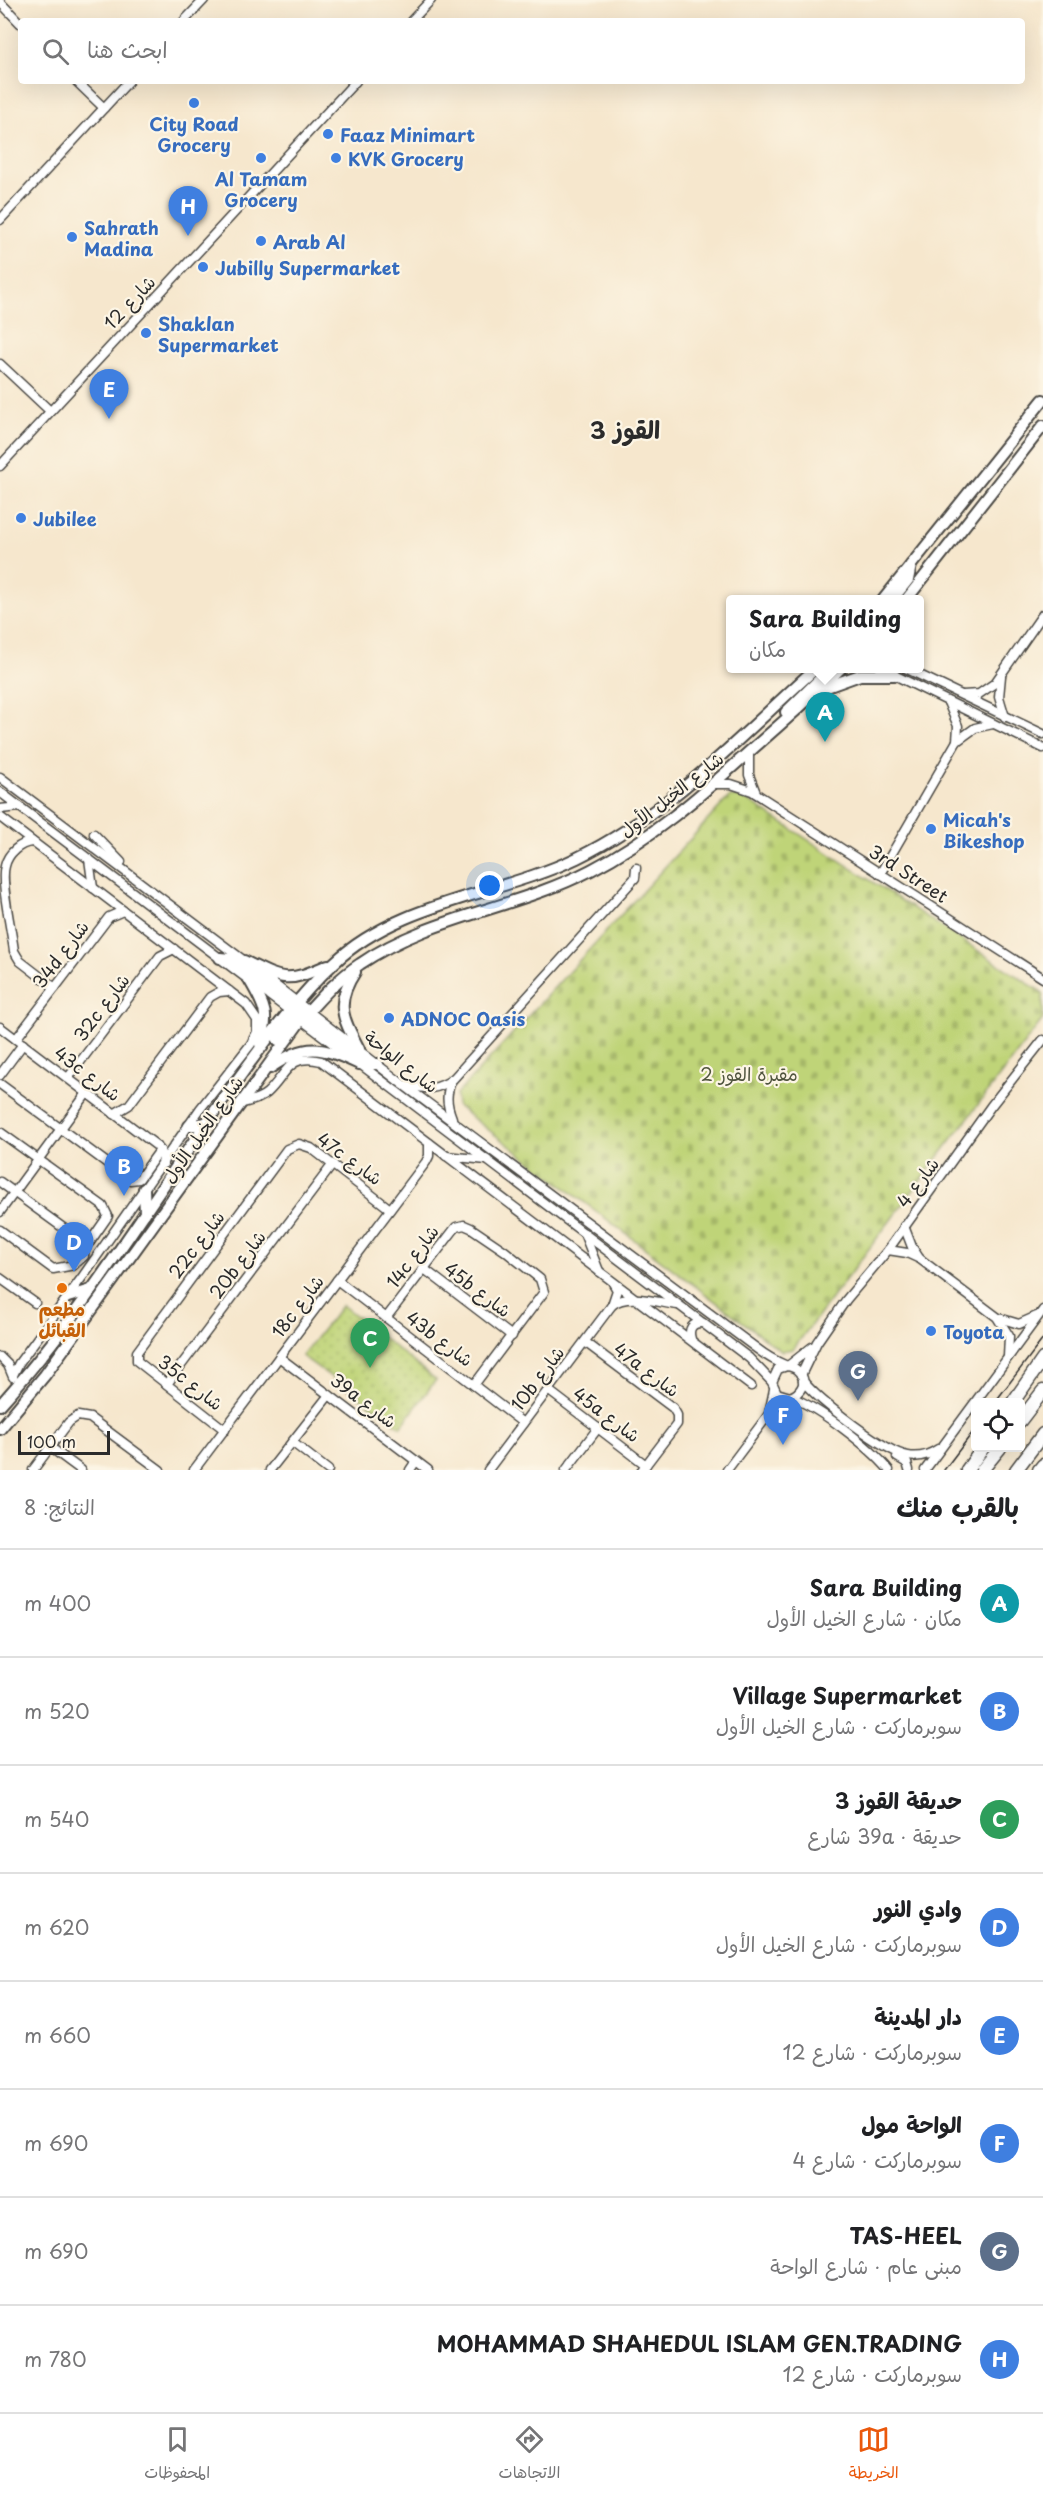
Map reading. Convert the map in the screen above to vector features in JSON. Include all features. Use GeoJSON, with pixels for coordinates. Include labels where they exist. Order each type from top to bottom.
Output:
{"type":"FeatureCollection","features":[{"type":"Feature","properties":{"kind":"highway"},"geometry":{"type":"LineString","coordinates":[[1016,1398],[1043,1359]]}},
{"type":"Feature","properties":{"kind":"highway"},"geometry":{"type":"LineString","coordinates":[[1025,1414],[1043,1391]]}},
{"type":"Feature","properties":{"kind":"highway"},"geometry":{"type":"LineString","coordinates":[[1016,1470],[1043,1434]]}},
{"type":"Feature","properties":{"kind":"highway"},"geometry":{"type":"LineString","coordinates":[[967,1470],[979,1452]]}},
{"type":"Feature","properties":{"kind":"highway"},"geometry":{"type":"LineString","coordinates":[[982,1470],[997,1452]]}},
{"type":"Feature","properties":{"kind":"highway"},"geometry":{"type":"LineString","coordinates":[[1039,1470],[1043,1465]]}},
{"type":"Feature","properties":{"kind":"main road"},"geometry":{"type":"LineString","coordinates":[[887,595],[1043,400]]}},
{"type":"Feature","properties":{"kind":"main road"},"geometry":{"type":"LineString","coordinates":[[910,595],[1043,426]]}},
{"type":"Feature","properties":{"kind":"main road"},"geometry":{"type":"LineString","coordinates":[[896,595],[908,580],[910,565]]}},
{"type":"Feature","properties":{"kind":"main road","name":"شارع الخيل الأول"},"geometry":{"type":"LineString","coordinates":[[0,1429],[45,1375],[199,1163],[259,1077],[299,1011],[338,959],[397,922],[537,876],[619,836],[655,812],[686,787],[812,673]]}},
{"type":"Feature","properties":{"kind":"main road"},"geometry":{"type":"LineString","coordinates":[[785,721],[785,714],[790,707],[827,673]]}},
{"type":"Feature","properties":{"kind":"main road","name":"شارع الخيل الأول"},"geometry":{"type":"LineString","coordinates":[[0,1406],[91,1290],[256,1053],[299,1011],[360,964],[421,931],[519,900],[588,871],[647,837],[716,784],[837,673]]}},
{"type":"Feature","properties":{"kind":"main road"},"geometry":{"type":"LineString","coordinates":[[819,691],[861,675],[894,675]]}},
{"type":"Feature","properties":{"kind":"main road"},"geometry":{"type":"LineString","coordinates":[[220,958],[230,959],[370,1064],[378,1064]]}},
{"type":"Feature","properties":{"kind":"main road"},"geometry":{"type":"LineString","coordinates":[[244,961],[277,976],[292,978],[338,959]]}},
{"type":"Feature","properties":{"kind":"main road"},"geometry":{"type":"LineString","coordinates":[[359,1049],[345,1022],[342,1008],[346,986],[360,964]]}},
{"type":"Feature","properties":{"kind":"main road"},"geometry":{"type":"LineString","coordinates":[[250,981],[264,1007],[266,1020],[256,1053]]}},
{"type":"Feature","properties":{"kind":"main road"},"geometry":{"type":"LineString","coordinates":[[259,1077],[291,1053],[306,1048],[328,1050],[359,1064]]}},
{"type":"Feature","properties":{"kind":"main road"},"geometry":{"type":"LineString","coordinates":[[189,1126],[206,1123]]}},
{"type":"Feature","properties":{"kind":"main road"},"geometry":{"type":"LineString","coordinates":[[144,1189],[145,1214]]}},
{"type":"Feature","properties":{"kind":"main road"},"geometry":{"type":"LineString","coordinates":[[68,1297],[91,1290]]}},
{"type":"Feature","properties":{"kind":"street"},"geometry":{"type":"LineString","coordinates":[[187,18],[204,0]]}},
{"type":"Feature","properties":{"kind":"street"},"geometry":{"type":"LineString","coordinates":[[414,18],[428,1]]}},
{"type":"Feature","properties":{"kind":"street"},"geometry":{"type":"LineString","coordinates":[[0,2],[18,21]]}},
{"type":"Feature","properties":{"kind":"street"},"geometry":{"type":"LineString","coordinates":[[79,84],[104,108]]}},
{"type":"Feature","properties":{"kind":"street"},"geometry":{"type":"LineString","coordinates":[[0,220],[126,84]]}},
{"type":"Feature","properties":{"kind":"street","name":"شارع 12"},"geometry":{"type":"LineString","coordinates":[[0,466],[353,84]]}},
{"type":"Feature","properties":{"kind":"street"},"geometry":{"type":"LineString","coordinates":[[0,364],[50,411]]}},
{"type":"Feature","properties":{"kind":"street"},"geometry":{"type":"LineString","coordinates":[[959,695],[985,692],[1001,676],[1042,617]]}},
{"type":"Feature","properties":{"kind":"street"},"geometry":{"type":"LineString","coordinates":[[889,673],[1043,748]]}},
{"type":"Feature","properties":{"kind":"street"},"geometry":{"type":"LineString","coordinates":[[914,673],[1043,734]]}},
{"type":"Feature","properties":{"kind":"street"},"geometry":{"type":"LineString","coordinates":[[1001,676],[999,697],[1005,717]]}},
{"type":"Feature","properties":{"kind":"street"},"geometry":{"type":"LineString","coordinates":[[948,702],[958,726],[957,741]]}},
{"type":"Feature","properties":{"kind":"street"},"geometry":{"type":"LineString","coordinates":[[878,872],[957,741],[975,728],[993,724]]}},
{"type":"Feature","properties":{"kind":"street"},"geometry":{"type":"LineString","coordinates":[[749,753],[748,775],[758,795]]}},
{"type":"Feature","properties":{"kind":"street","name":"شارع الواحة"},"geometry":{"type":"LineString","coordinates":[[0,777],[244,961],[359,1064],[749,1358],[773,1385]]}},
{"type":"Feature","properties":{"kind":"street","name":"3rd Street"},"geometry":{"type":"LineString","coordinates":[[716,784],[738,786],[758,795],[1043,978]]}},
{"type":"Feature","properties":{"kind":"street","name":"شارع الواحة"},"geometry":{"type":"LineString","coordinates":[[0,792],[250,981],[359,1049],[401,1083],[453,1119],[756,1348],[788,1366]]}},
{"type":"Feature","properties":{"kind":"street"},"geometry":{"type":"LineString","coordinates":[[0,809],[20,807]]}},
{"type":"Feature","properties":{"kind":"street"},"geometry":{"type":"LineString","coordinates":[[0,817],[229,991],[251,1009],[257,1020],[257,1032],[251,1044],[21,1359],[13,1375],[12,1392]]}},
{"type":"Feature","properties":{"kind":"street"},"geometry":{"type":"LineString","coordinates":[[16,830],[19,838],[18,847]]}},
{"type":"Feature","properties":{"kind":"street"},"geometry":{"type":"LineString","coordinates":[[94,834],[138,880]]}},
{"type":"Feature","properties":{"kind":"street"},"geometry":{"type":"LineString","coordinates":[[32,842],[18,847],[7,859],[4,872],[14,951],[20,961],[55,988]]}},
{"type":"Feature","properties":{"kind":"street"},"geometry":{"type":"LineString","coordinates":[[89,859],[93,888]]}},
{"type":"Feature","properties":{"kind":"street"},"geometry":{"type":"LineString","coordinates":[[401,1083],[428,1089],[444,1085],[453,1078],[634,880],[637,873],[636,868]]}},
{"type":"Feature","properties":{"kind":"street","name":"34d شارع"},"geometry":{"type":"LineString","coordinates":[[109,917],[111,902]]}},
{"type":"Feature","properties":{"kind":"street","name":"34d شارع"},"geometry":{"type":"LineString","coordinates":[[0,1075],[55,988],[109,917],[123,911]]}},
{"type":"Feature","properties":{"kind":"street"},"geometry":{"type":"LineString","coordinates":[[160,956],[161,939]]}},
{"type":"Feature","properties":{"kind":"street","name":"32c شارع"},"geometry":{"type":"LineString","coordinates":[[68,1078],[160,956],[174,949]]}},
{"type":"Feature","properties":{"kind":"street"},"geometry":{"type":"LineString","coordinates":[[210,976],[212,986],[210,997]]}},
{"type":"Feature","properties":{"kind":"street"},"geometry":{"type":"LineString","coordinates":[[114,1114],[129,1105],[210,997],[219,992],[229,991]]}},
{"type":"Feature","properties":{"kind":"street","name":"43c شارع"},"geometry":{"type":"LineString","coordinates":[[0,1027],[158,1148]]}},
{"type":"Feature","properties":{"kind":"street","name":"شارع 4"},"geometry":{"type":"LineString","coordinates":[[802,1378],[817,1342],[846,1300],[888,1250],[991,1106],[1043,1040]]}},
{"type":"Feature","properties":{"kind":"street"},"geometry":{"type":"LineString","coordinates":[[240,1104],[265,1095],[287,1068],[295,1062],[311,1059],[326,1065],[752,1386]]}},
{"type":"Feature","properties":{"kind":"street"},"geometry":{"type":"LineString","coordinates":[[453,1078],[446,1096],[453,1119]]}},
{"type":"Feature","properties":{"kind":"street"},"geometry":{"type":"LineString","coordinates":[[0,1084],[130,1180],[139,1179],[158,1148]]}},
{"type":"Feature","properties":{"kind":"street"},"geometry":{"type":"LineString","coordinates":[[0,1212],[87,1093]]}},
{"type":"Feature","properties":{"kind":"street"},"geometry":{"type":"LineString","coordinates":[[127,1124],[129,1105]]}},
{"type":"Feature","properties":{"kind":"street"},"geometry":{"type":"LineString","coordinates":[[0,1132],[103,1206],[108,1216],[107,1220],[90,1242],[84,1243],[0,1182]]}},
{"type":"Feature","properties":{"kind":"street"},"geometry":{"type":"LineString","coordinates":[[158,1148],[167,1148],[177,1143]]}},
{"type":"Feature","properties":{"kind":"street","name":"18c شارع"},"geometry":{"type":"LineString","coordinates":[[194,1470],[426,1162],[429,1156],[429,1143]]}},
{"type":"Feature","properties":{"kind":"street","name":"47c شارع"},"geometry":{"type":"LineString","coordinates":[[287,1149],[299,1144],[306,1145],[390,1209]]}},
{"type":"Feature","properties":{"kind":"street"},"geometry":{"type":"LineString","coordinates":[[158,1148],[163,1164]]}},
{"type":"Feature","properties":{"kind":"street","name":"22c شارع"},"geometry":{"type":"LineString","coordinates":[[137,1361],[139,1347],[287,1149]]}},
{"type":"Feature","properties":{"kind":"street"},"geometry":{"type":"LineString","coordinates":[[426,1162],[445,1156],[488,1160]]}},
{"type":"Feature","properties":{"kind":"street","name":"20b شارع"},"geometry":{"type":"LineString","coordinates":[[167,1384],[333,1164]]}},
{"type":"Feature","properties":{"kind":"street","name":"14c شارع"},"geometry":{"type":"LineString","coordinates":[[386,1318],[453,1229],[460,1226],[471,1228],[540,1279],[544,1287],[542,1296],[512,1336]]}},
{"type":"Feature","properties":{"kind":"street"},"geometry":{"type":"LineString","coordinates":[[904,1226],[912,1247],[920,1259]]}},
{"type":"Feature","properties":{"kind":"street"},"geometry":{"type":"LineString","coordinates":[[0,1230],[53,1269],[74,1265],[84,1256],[84,1243]]}},
{"type":"Feature","properties":{"kind":"street"},"geometry":{"type":"LineString","coordinates":[[584,1233],[599,1271]]}},
{"type":"Feature","properties":{"kind":"street"},"geometry":{"type":"LineString","coordinates":[[888,1250],[907,1253],[920,1259],[997,1317],[1018,1324],[1032,1320],[1041,1312]]}},
{"type":"Feature","properties":{"kind":"street","name":"45b شارع"},"geometry":{"type":"LineString","coordinates":[[423,1268],[512,1336]]}},
{"type":"Feature","properties":{"kind":"street"},"geometry":{"type":"LineString","coordinates":[[0,1278],[35,1303]]}},
{"type":"Feature","properties":{"kind":"street","name":"43b شارع"},"geometry":{"type":"LineString","coordinates":[[337,1280],[523,1423]]}},
{"type":"Feature","properties":{"kind":"street"},"geometry":{"type":"LineString","coordinates":[[612,1281],[617,1290],[612,1305]]}},
{"type":"Feature","properties":{"kind":"street"},"geometry":{"type":"LineString","coordinates":[[612,1305],[624,1298],[634,1298],[680,1305]]}},
{"type":"Feature","properties":{"kind":"street","name":"10b شارع"},"geometry":{"type":"LineString","coordinates":[[488,1470],[612,1305]]}},
{"type":"Feature","properties":{"kind":"street"},"geometry":{"type":"LineString","coordinates":[[925,1470],[1041,1312]]}},
{"type":"Feature","properties":{"kind":"street"},"geometry":{"type":"LineString","coordinates":[[997,1317],[1010,1336],[1007,1360]]}},
{"type":"Feature","properties":{"kind":"street"},"geometry":{"type":"LineString","coordinates":[[691,1339],[689,1331],[691,1327],[703,1323]]}},
{"type":"Feature","properties":{"kind":"street"},"geometry":{"type":"LineString","coordinates":[[474,1385],[512,1336]]}},
{"type":"Feature","properties":{"kind":"street","name":"47a شارع"},"geometry":{"type":"LineString","coordinates":[[585,1342],[673,1408],[678,1419],[674,1428],[644,1467]]}},
{"type":"Feature","properties":{"kind":"street","name":"شارع 4"},"geometry":{"type":"LineString","coordinates":[[788,1366],[817,1342]]}},
{"type":"Feature","properties":{"kind":"street","name":"39a شارع"},"geometry":{"type":"LineString","coordinates":[[279,1357],[428,1470]]}},
{"type":"Feature","properties":{"kind":"street"},"geometry":{"type":"LineString","coordinates":[[1,1358],[21,1359]]}},
{"type":"Feature","properties":{"kind":"street"},"geometry":{"type":"LineString","coordinates":[[1,1358],[13,1375]]}},
{"type":"Feature","properties":{"kind":"street","name":"35c شارع"},"geometry":{"type":"LineString","coordinates":[[137,1361],[225,1430]]}},
{"type":"Feature","properties":{"kind":"street"},"geometry":{"type":"LineString","coordinates":[[769,1414],[778,1369],[788,1366],[816,1395],[907,1463],[909,1470]]}},
{"type":"Feature","properties":{"kind":"street"},"geometry":{"type":"LineString","coordinates":[[727,1470],[769,1414],[801,1389],[802,1378]]}},
{"type":"Feature","properties":{"kind":"street"},"geometry":{"type":"LineString","coordinates":[[773,1385],[780,1396],[790,1397],[814,1408],[894,1470]]}},
{"type":"Feature","properties":{"kind":"street","name":"45a شارع"},"geometry":{"type":"LineString","coordinates":[[548,1390],[644,1467]]}},
{"type":"Feature","properties":{"kind":"street"},"geometry":{"type":"LineString","coordinates":[[270,1470],[329,1395]]}},
{"type":"Feature","properties":{"kind":"street"},"geometry":{"type":"LineString","coordinates":[[33,1470],[73,1419],[78,1416],[90,1418],[160,1470]]}},
{"type":"Feature","properties":{"kind":"street"},"geometry":{"type":"LineString","coordinates":[[566,1470],[598,1428]]}},
{"type":"Feature","properties":{"kind":"street"},"geometry":{"type":"LineString","coordinates":[[292,1442],[328,1470]]}},
{"type":"Feature","properties":{"kind":"street"},"geometry":{"type":"LineString","coordinates":[[890,1450],[904,1456],[917,1457],[929,1454],[944,1445]]}},
{"type":"Feature","properties":{"kind":"street"},"geometry":{"type":"LineString","coordinates":[[50,1447],[81,1470]]}},
{"type":"Feature","properties":{"kind":"street"},"geometry":{"type":"LineString","coordinates":[[879,1458],[890,1470]]}},
{"type":"Feature","properties":{"kind":"street"},"geometry":{"type":"LineString","coordinates":[[410,1470],[416,1461]]}},
{"type":"Feature","properties":{"kind":"green space","name":"مقبرة القوز 2"},"geometry":{"type":"Polygon","coordinates":[[[741,796],[1043,993],[1043,1019],[793,1349],[781,1351],[457,1106],[456,1095],[729,797],[741,796]]]}},
{"type":"Feature","properties":{"kind":"green space"},"geometry":{"type":"Polygon","coordinates":[[[342,1305],[436,1380],[401,1427],[302,1356],[342,1305]]]}},
{"type":"Feature","properties":{"kind":"railway"},"geometry":{"type":"LineString","coordinates":[[998,1398],[1043,1339]]}},
{"type":"Feature","properties":{"kind":"railway"},"geometry":{"type":"LineString","coordinates":[[944,1470],[971,1435]]}},
{"type":"Feature","properties":{"kind":"place","name":"City Road Grocery"},"geometry":{"type":"Point","coordinates":[194,103]}},
{"type":"Feature","properties":{"kind":"place","name":"Faaz Minimart"},"geometry":{"type":"Point","coordinates":[328,134]}},
{"type":"Feature","properties":{"kind":"place","name":"Al Tamam Grocery"},"geometry":{"type":"Point","coordinates":[261,158]}},
{"type":"Feature","properties":{"kind":"place","name":"KVK Grocery"},"geometry":{"type":"Point","coordinates":[336,158]}},
{"type":"Feature","properties":{"kind":"place","name":"MOHAMMAD SHAHEDUL ISLAM GEN.TRADING"},"geometry":{"type":"Point","coordinates":[188,236]}},
{"type":"Feature","properties":{"kind":"place","name":"Sahrath Madina"},"geometry":{"type":"Point","coordinates":[72,237]}},
{"type":"Feature","properties":{"kind":"place","name":"Arab Al"},"geometry":{"type":"Point","coordinates":[261,241]}},
{"type":"Feature","properties":{"kind":"place","name":"Jubilly Supermarket"},"geometry":{"type":"Point","coordinates":[203,267]}},
{"type":"Feature","properties":{"kind":"place","name":"Shaklan Supermarket"},"geometry":{"type":"Point","coordinates":[146,333]}},
{"type":"Feature","properties":{"kind":"place","name":"دار المدينة"},"geometry":{"type":"Point","coordinates":[109,419]}},
{"type":"Feature","properties":{"kind":"place","name":"Jubilee"},"geometry":{"type":"Point","coordinates":[21,518]}},
{"type":"Feature","properties":{"kind":"place","name":"Sara Building"},"geometry":{"type":"Point","coordinates":[825,742]}},
{"type":"Feature","properties":{"kind":"place","name":"Micah's Bikeshop"},"geometry":{"type":"Point","coordinates":[931,829]}},
{"type":"Feature","properties":{"kind":"place","name":"ADNOC Oasis"},"geometry":{"type":"Point","coordinates":[389,1018]}},
{"type":"Feature","properties":{"kind":"place","name":"Village Supermarket"},"geometry":{"type":"Point","coordinates":[124,1196]}},
{"type":"Feature","properties":{"kind":"place","name":"وادي النور"},"geometry":{"type":"Point","coordinates":[74,1272]}},
{"type":"Feature","properties":{"kind":"place","name":"مطعم القبائل"},"geometry":{"type":"Point","coordinates":[62,1288]}},
{"type":"Feature","properties":{"kind":"place","name":"Toyota"},"geometry":{"type":"Point","coordinates":[931,1331]}},
{"type":"Feature","properties":{"kind":"place","name":"حديقة القوز 3"},"geometry":{"type":"Point","coordinates":[370,1368]}},
{"type":"Feature","properties":{"kind":"place","name":"TAS-HEEL"},"geometry":{"type":"Point","coordinates":[858,1401]}},
{"type":"Feature","properties":{"kind":"place","name":"الواحة مول"},"geometry":{"type":"Point","coordinates":[783,1445]}},
{"type":"Feature","properties":{"kind":"district","name":"القوز 3"},"geometry":{"type":"Point","coordinates":[625,429]}}]}
